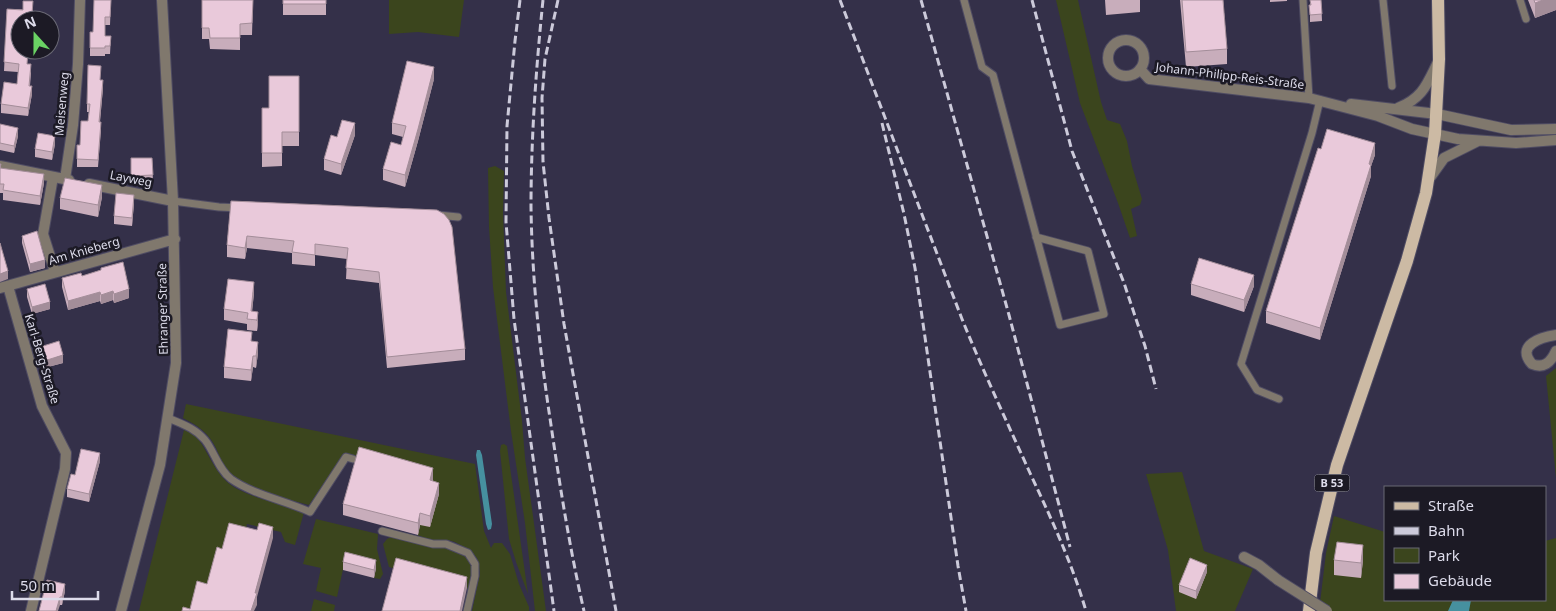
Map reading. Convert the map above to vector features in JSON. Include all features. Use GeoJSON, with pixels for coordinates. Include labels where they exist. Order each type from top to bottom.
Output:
{"type":"FeatureCollection","features":[{"type":"Feature","properties":{"kind":"main road","name":"B 53"},"geometry":{"type":"LineString","coordinates":[[1309,611],[1316,553],[1337,465],[1408,261],[1429,179],[1436,134],[1439,59],[1438,0]]}},
{"type":"Feature","properties":{"kind":"street","name":"Meisenweg"},"geometry":{"type":"LineString","coordinates":[[65,179],[73,125],[78,64],[80,0]]}},
{"type":"Feature","properties":{"kind":"street","name":"Ehranger Straße"},"geometry":{"type":"LineString","coordinates":[[120,611],[160,465],[176,363],[175,239],[162,0]]}},
{"type":"Feature","properties":{"kind":"street"},"geometry":{"type":"LineString","coordinates":[[1397,109],[1418,97],[1439,59]]}},
{"type":"Feature","properties":{"kind":"street","name":"Johann-Philipp-Reis-Straße"},"geometry":{"type":"LineString","coordinates":[[1140,69],[1149,79],[1437,114],[1511,130],[1556,129]]}},
{"type":"Feature","properties":{"kind":"street","name":"Johann-Philipp-Reis-Straße"},"geometry":{"type":"LineString","coordinates":[[1320,100],[1378,116],[1412,129],[1436,134],[1478,141],[1516,143],[1556,140]]}},
{"type":"Feature","properties":{"kind":"street","name":"Johann-Philipp-Reis-Straße"},"geometry":{"type":"LineString","coordinates":[[1429,179],[1444,158],[1478,141]]}},
{"type":"Feature","properties":{"kind":"street","name":"Layweg"},"geometry":{"type":"LineString","coordinates":[[0,166],[173,201]]}},
{"type":"Feature","properties":{"kind":"street"},"geometry":{"type":"LineString","coordinates":[[54,177],[43,234],[55,272]]}},
{"type":"Feature","properties":{"kind":"street","name":"Am Knieberg"},"geometry":{"type":"LineString","coordinates":[[4,287],[175,239]]}},
{"type":"Feature","properties":{"kind":"street","name":"Karl-Berg-Straße"},"geometry":{"type":"LineString","coordinates":[[4,287],[42,406],[66,453],[65,469],[31,611]]}},
{"type":"Feature","properties":{"kind":"street"},"geometry":{"type":"LineString","coordinates":[[1556,335],[1542,337],[1532,342],[1527,350],[1528,358],[1532,364],[1540,366],[1549,362],[1556,352]]}},
{"type":"Feature","properties":{"kind":"street"},"geometry":{"type":"LineString","coordinates":[[1244,557],[1327,611]]}},
{"type":"Feature","properties":{"kind":"lane"},"geometry":{"type":"LineString","coordinates":[[964,0],[982,67],[993,75],[1036,237],[1060,325],[1104,314],[1088,251],[1036,237]]}},
{"type":"Feature","properties":{"kind":"lane"},"geometry":{"type":"LineString","coordinates":[[1303,0],[1309,98]]}},
{"type":"Feature","properties":{"kind":"lane"},"geometry":{"type":"LineString","coordinates":[[1383,0],[1392,86]]}},
{"type":"Feature","properties":{"kind":"lane"},"geometry":{"type":"LineString","coordinates":[[1520,0],[1526,18]]}},
{"type":"Feature","properties":{"kind":"lane"},"geometry":{"type":"LineString","coordinates":[[1278,399],[1257,390],[1241,364],[1312,133],[1320,100]]}},
{"type":"Feature","properties":{"kind":"lane"},"geometry":{"type":"LineString","coordinates":[[173,201],[219,207],[247,208]]}},
{"type":"Feature","properties":{"kind":"lane"},"geometry":{"type":"LineString","coordinates":[[433,215],[458,217]]}},
{"type":"Feature","properties":{"kind":"lane"},"geometry":{"type":"LineString","coordinates":[[168,418],[191,428],[205,440],[229,477],[246,488],[310,512],[346,457],[353,458]]}},
{"type":"Feature","properties":{"kind":"lane"},"geometry":{"type":"LineString","coordinates":[[382,530],[433,544],[446,544],[468,554],[475,564],[475,576],[468,611]]}},
{"type":"Feature","properties":{"kind":"green space"},"geometry":{"type":"Polygon","coordinates":[[[389,0],[464,0],[459,37],[418,32],[389,34],[389,0]]]}},
{"type":"Feature","properties":{"kind":"green space"},"geometry":{"type":"Polygon","coordinates":[[[1056,0],[1078,0],[1101,102],[1107,120],[1120,124],[1127,141],[1142,199],[1140,205],[1131,209],[1137,236],[1130,238],[1080,103],[1056,0]]]}},
{"type":"Feature","properties":{"kind":"green space"},"geometry":{"type":"Polygon","coordinates":[[[495,166],[504,171],[503,213],[506,292],[525,458],[546,611],[535,611],[493,287],[488,168],[495,166]]]}},
{"type":"Feature","properties":{"kind":"green space"},"geometry":{"type":"Polygon","coordinates":[[[1556,368],[1556,478],[1546,376],[1556,368]]]}},
{"type":"Feature","properties":{"kind":"green space"},"geometry":{"type":"Polygon","coordinates":[[[186,404],[475,464],[484,531],[491,548],[494,543],[502,543],[510,554],[529,611],[472,611],[480,573],[477,558],[466,548],[455,542],[430,540],[417,535],[433,479],[345,453],[309,505],[258,491],[231,475],[224,466],[210,438],[198,427],[183,418],[186,404]]]}},
{"type":"Feature","properties":{"kind":"green space"},"geometry":{"type":"Polygon","coordinates":[[[184,430],[196,436],[217,470],[233,486],[252,495],[304,512],[295,545],[285,542],[281,532],[247,524],[244,538],[192,611],[139,611],[184,430]]]}},
{"type":"Feature","properties":{"kind":"green space"},"geometry":{"type":"Polygon","coordinates":[[[501,445],[507,446],[528,594],[509,539],[500,451],[501,445]]]}},
{"type":"Feature","properties":{"kind":"green space"},"geometry":{"type":"Polygon","coordinates":[[[1182,472],[1204,551],[1253,569],[1235,611],[1176,611],[1168,550],[1146,474],[1182,472]]]}},
{"type":"Feature","properties":{"kind":"green space"},"geometry":{"type":"Polygon","coordinates":[[[1334,516],[1384,532],[1384,601],[1546,601],[1546,541],[1556,538],[1556,611],[1319,611],[1326,553],[1334,516]]]}},
{"type":"Feature","properties":{"kind":"green space"},"geometry":{"type":"Polygon","coordinates":[[[316,519],[378,534],[377,549],[383,574],[380,579],[374,578],[376,568],[345,560],[337,597],[316,591],[321,568],[303,564],[316,519]]]}},
{"type":"Feature","properties":{"kind":"green space"},"geometry":{"type":"Polygon","coordinates":[[[391,537],[414,543],[453,548],[465,556],[469,561],[472,574],[469,589],[389,567],[383,544],[391,537]]]}},
{"type":"Feature","properties":{"kind":"green space"},"geometry":{"type":"Polygon","coordinates":[[[314,599],[335,605],[334,611],[311,611],[314,599]]]}},
{"type":"Feature","properties":{"kind":"shaded area"},"geometry":{"type":"Polygon","coordinates":[[[477,450],[480,450],[482,455],[492,524],[491,529],[488,530],[476,455],[477,450]]]}},
{"type":"Feature","properties":{"kind":"shaded area"},"geometry":{"type":"Polygon","coordinates":[[[1453,601],[1471,601],[1469,611],[1448,611],[1453,601]]]}},
{"type":"Feature","properties":{"kind":"building"},"geometry":{"type":"Polygon","coordinates":[[[94,0],[111,0],[110,17],[105,17],[105,36],[111,36],[110,46],[105,46],[105,48],[90,48],[90,32],[93,32],[94,0]]]}},
{"type":"Feature","properties":{"kind":"building"},"geometry":{"type":"Polygon","coordinates":[[[202,0],[253,0],[252,23],[240,24],[240,38],[210,38],[209,28],[202,28],[202,0]]]}},
{"type":"Feature","properties":{"kind":"building"},"geometry":{"type":"Polygon","coordinates":[[[283,0],[326,0],[326,4],[283,4],[283,0]]]}},
{"type":"Feature","properties":{"kind":"building"},"geometry":{"type":"Polygon","coordinates":[[[1182,0],[1223,0],[1227,49],[1186,52],[1182,0]]]}},
{"type":"Feature","properties":{"kind":"building"},"geometry":{"type":"Polygon","coordinates":[[[1310,0],[1321,0],[1322,14],[1310,15],[1310,0]]]}},
{"type":"Feature","properties":{"kind":"building"},"geometry":{"type":"Polygon","coordinates":[[[23,1],[33,1],[32,10],[23,10],[23,1]]]}},
{"type":"Feature","properties":{"kind":"building"},"geometry":{"type":"Polygon","coordinates":[[[7,9],[23,10],[10,10],[10,60],[27,60],[27,64],[31,64],[29,86],[32,86],[28,108],[1,104],[4,82],[17,84],[19,64],[4,62],[7,9]]]}},
{"type":"Feature","properties":{"kind":"building"},"geometry":{"type":"Polygon","coordinates":[[[407,61],[434,67],[405,175],[383,169],[391,142],[401,145],[406,126],[392,123],[407,61]]]}},
{"type":"Feature","properties":{"kind":"building"},"geometry":{"type":"Polygon","coordinates":[[[88,65],[101,66],[100,80],[103,80],[98,160],[77,159],[77,145],[80,145],[81,121],[88,121],[90,104],[87,104],[88,65]]]}},
{"type":"Feature","properties":{"kind":"building"},"geometry":{"type":"Polygon","coordinates":[[[269,76],[299,76],[299,132],[282,132],[282,153],[262,153],[262,108],[269,108],[269,76]]]}},
{"type":"Feature","properties":{"kind":"building"},"geometry":{"type":"Polygon","coordinates":[[[342,120],[355,123],[341,164],[324,159],[331,135],[337,137],[342,120]]]}},
{"type":"Feature","properties":{"kind":"building"},"geometry":{"type":"Polygon","coordinates":[[[0,124],[18,128],[14,146],[0,143],[0,124]]]}},
{"type":"Feature","properties":{"kind":"building"},"geometry":{"type":"Polygon","coordinates":[[[1327,129],[1375,143],[1369,164],[1371,165],[1320,328],[1266,311],[1318,148],[1321,149],[1327,129]]]}},
{"type":"Feature","properties":{"kind":"building"},"geometry":{"type":"Polygon","coordinates":[[[38,133],[55,136],[52,152],[35,149],[38,133]]]}},
{"type":"Feature","properties":{"kind":"building"},"geometry":{"type":"Polygon","coordinates":[[[131,158],[152,158],[153,175],[131,176],[131,158]]]}},
{"type":"Feature","properties":{"kind":"building"},"geometry":{"type":"Polygon","coordinates":[[[0,168],[44,174],[40,196],[3,190],[4,184],[0,184],[0,168]]]}},
{"type":"Feature","properties":{"kind":"building"},"geometry":{"type":"Polygon","coordinates":[[[65,178],[102,185],[98,205],[60,198],[65,178]]]}},
{"type":"Feature","properties":{"kind":"building"},"geometry":{"type":"Polygon","coordinates":[[[116,193],[134,195],[132,218],[114,216],[116,193]]]}},
{"type":"Feature","properties":{"kind":"building"},"geometry":{"type":"Polygon","coordinates":[[[231,201],[437,210],[444,214],[452,227],[465,349],[387,357],[379,272],[346,268],[348,248],[315,244],[315,255],[292,252],[294,241],[247,236],[245,248],[227,245],[231,201]]]}},
{"type":"Feature","properties":{"kind":"building"},"geometry":{"type":"Polygon","coordinates":[[[37,231],[45,260],[30,264],[22,236],[37,231]]]}},
{"type":"Feature","properties":{"kind":"building"},"geometry":{"type":"Polygon","coordinates":[[[0,243],[8,271],[0,274],[0,243]]]}},
{"type":"Feature","properties":{"kind":"building"},"geometry":{"type":"Polygon","coordinates":[[[1199,258],[1254,275],[1244,300],[1191,284],[1199,258]]]}},
{"type":"Feature","properties":{"kind":"building"},"geometry":{"type":"Polygon","coordinates":[[[123,262],[129,289],[114,294],[113,291],[101,295],[100,292],[68,301],[62,278],[81,273],[82,276],[123,262]]]}},
{"type":"Feature","properties":{"kind":"building"},"geometry":{"type":"Polygon","coordinates":[[[228,279],[254,282],[251,311],[258,312],[257,320],[247,319],[248,313],[224,309],[228,279]]]}},
{"type":"Feature","properties":{"kind":"building"},"geometry":{"type":"Polygon","coordinates":[[[45,284],[50,302],[32,307],[27,289],[45,284]]]}},
{"type":"Feature","properties":{"kind":"building"},"geometry":{"type":"Polygon","coordinates":[[[228,329],[252,332],[251,341],[258,342],[251,370],[224,367],[228,329]]]}},
{"type":"Feature","properties":{"kind":"building"},"geometry":{"type":"Polygon","coordinates":[[[59,341],[63,355],[44,361],[40,347],[59,341]]]}},
{"type":"Feature","properties":{"kind":"building"},"geometry":{"type":"Polygon","coordinates":[[[359,447],[433,468],[430,480],[439,483],[430,516],[420,513],[418,523],[343,504],[359,447]]]}},
{"type":"Feature","properties":{"kind":"building"},"geometry":{"type":"Polygon","coordinates":[[[81,449],[100,453],[89,494],[67,489],[71,474],[75,475],[81,449]]]}},
{"type":"Feature","properties":{"kind":"building"},"geometry":{"type":"Polygon","coordinates":[[[229,523],[257,530],[259,523],[273,527],[251,611],[182,611],[183,607],[190,609],[197,581],[207,584],[217,547],[222,549],[229,523]]]}},
{"type":"Feature","properties":{"kind":"building"},"geometry":{"type":"Polygon","coordinates":[[[1337,542],[1363,545],[1361,563],[1334,560],[1337,542]]]}},
{"type":"Feature","properties":{"kind":"building"},"geometry":{"type":"Polygon","coordinates":[[[345,552],[376,560],[374,570],[343,562],[345,552]]]}},
{"type":"Feature","properties":{"kind":"building"},"geometry":{"type":"Polygon","coordinates":[[[396,558],[467,577],[460,611],[382,611],[396,558]]]}},
{"type":"Feature","properties":{"kind":"building"},"geometry":{"type":"Polygon","coordinates":[[[1190,558],[1207,565],[1196,591],[1179,585],[1190,558]]]}},
{"type":"Feature","properties":{"kind":"building"},"geometry":{"type":"Polygon","coordinates":[[[47,580],[65,584],[56,611],[39,611],[47,580]]]}},
{"type":"Feature","properties":{"kind":"railway"},"geometry":{"type":"LineString","coordinates":[[520,0],[507,126],[506,222],[514,319],[554,611]]}},
{"type":"Feature","properties":{"kind":"railway"},"geometry":{"type":"LineString","coordinates":[[543,0],[532,155],[533,262],[537,316],[547,398],[574,565],[584,611]]}},
{"type":"Feature","properties":{"kind":"railway"},"geometry":{"type":"LineString","coordinates":[[558,0],[545,59],[542,98],[543,162],[564,324],[616,611]]}},
{"type":"Feature","properties":{"kind":"railway"},"geometry":{"type":"LineString","coordinates":[[840,0],[962,319],[1061,541],[1086,611]]}},
{"type":"Feature","properties":{"kind":"railway"},"geometry":{"type":"LineString","coordinates":[[921,0],[1009,315],[1070,547]]}},
{"type":"Feature","properties":{"kind":"railway"},"geometry":{"type":"LineString","coordinates":[[1032,0],[1072,151],[1124,283],[1145,346],[1156,389]]}},
{"type":"Feature","properties":{"kind":"railway"},"geometry":{"type":"LineString","coordinates":[[882,123],[915,268],[966,611]]}}]}
